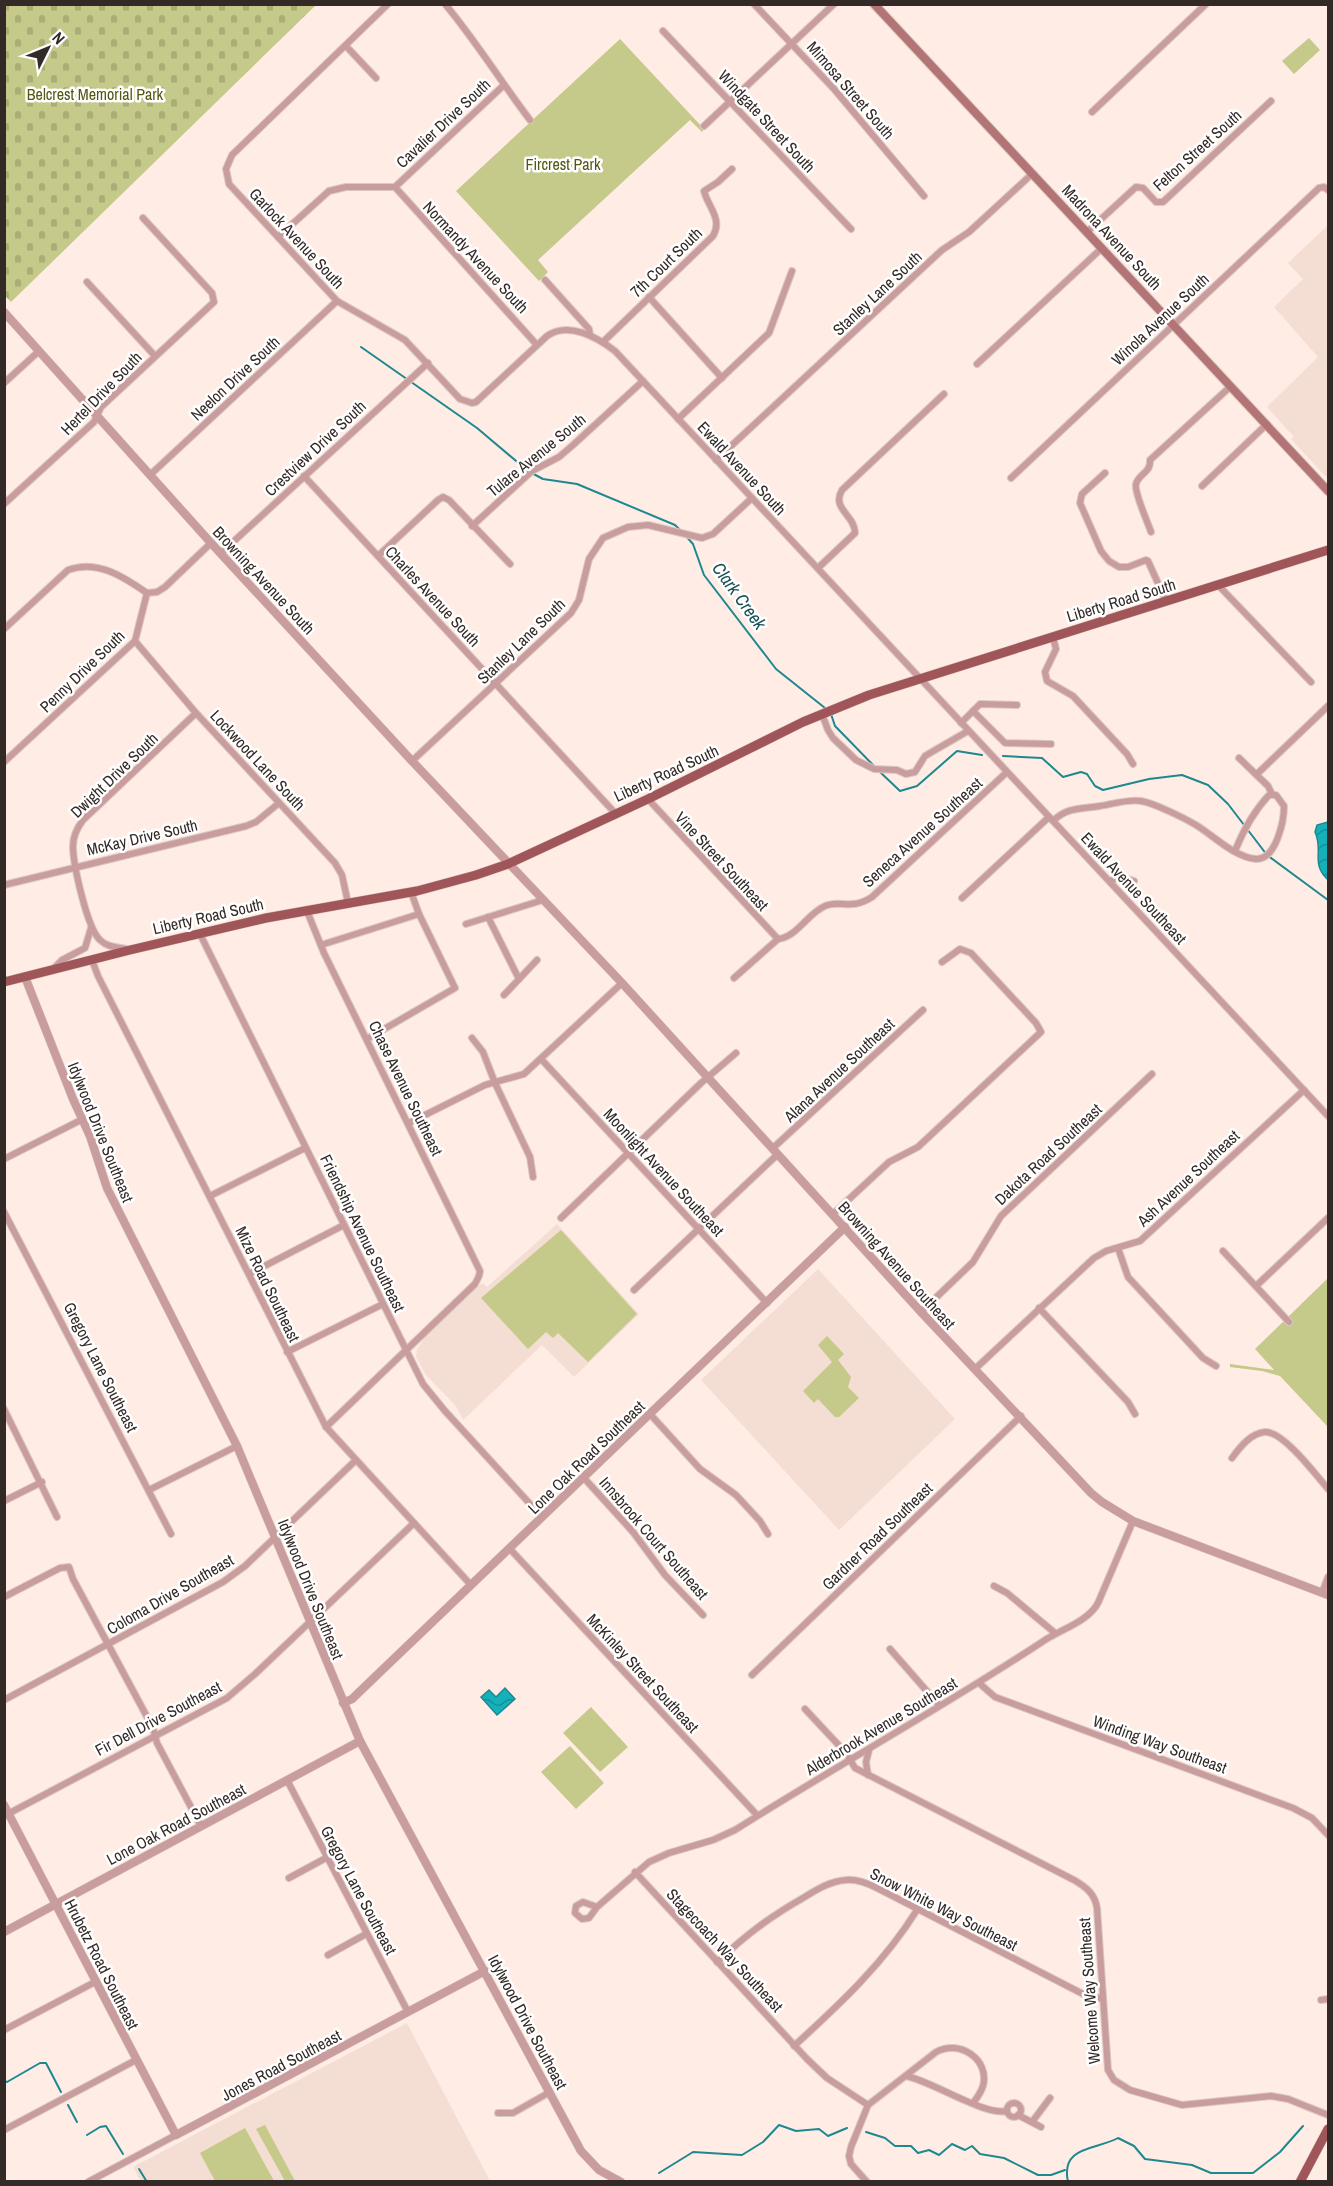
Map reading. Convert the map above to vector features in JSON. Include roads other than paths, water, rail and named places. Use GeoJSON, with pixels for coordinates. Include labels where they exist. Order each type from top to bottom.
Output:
{"type":"FeatureCollection","features":[{"type":"Feature","properties":{"kind":"main road","name":"Madrona Avenue South"},"geometry":{"type":"LineString","coordinates":[[875,5],[1329,491]]}},
{"type":"Feature","properties":{"kind":"main road","name":"Liberty Road South"},"geometry":{"type":"LineString","coordinates":[[4,982],[200,934],[411,892],[449,883],[508,864],[822,714],[869,695],[1329,550]]}},
{"type":"Feature","properties":{"kind":"main road"},"geometry":{"type":"LineString","coordinates":[[1300,2181],[1329,2129]]}},
{"type":"Feature","properties":{"kind":"street"},"geometry":{"type":"LineString","coordinates":[[376,78],[346,46],[388,4]]}},
{"type":"Feature","properties":{"kind":"street"},"geometry":{"type":"LineString","coordinates":[[445,4],[482,50],[530,120]]}},
{"type":"Feature","properties":{"kind":"street","name":"Mimosa Street South"},"geometry":{"type":"LineString","coordinates":[[754,4],[834,89],[924,196]]}},
{"type":"Feature","properties":{"kind":"street"},"geometry":{"type":"LineString","coordinates":[[704,126],[834,4]]}},
{"type":"Feature","properties":{"kind":"street"},"geometry":{"type":"LineString","coordinates":[[1092,112],[1206,4]]}},
{"type":"Feature","properties":{"kind":"street","name":"Windgate Street South"},"geometry":{"type":"LineString","coordinates":[[663,31],[851,229]]}},
{"type":"Feature","properties":{"kind":"street","name":"Garlock Avenue South"},"geometry":{"type":"LineString","coordinates":[[346,46],[232,155],[225,169],[229,184],[337,301],[395,332],[428,363],[460,399],[472,403],[482,398],[537,345]]}},
{"type":"Feature","properties":{"kind":"street","name":"Cavalier Drive South"},"geometry":{"type":"LineString","coordinates":[[278,237],[329,191],[346,187],[395,187],[504,85]]}},
{"type":"Feature","properties":{"kind":"street","name":"Felton Street South"},"geometry":{"type":"LineString","coordinates":[[1087,232],[1136,187],[1143,188],[1156,202],[1163,202],[1270,101]]}},
{"type":"Feature","properties":{"kind":"street","name":"7th Court South"},"geometry":{"type":"LineString","coordinates":[[603,342],[713,236],[717,229],[716,219],[704,191],[732,169]]}},
{"type":"Feature","properties":{"kind":"street","name":"Stanley Lane South"},"geometry":{"type":"LineString","coordinates":[[716,460],[942,250],[969,232],[1032,174]]}},
{"type":"Feature","properties":{"kind":"street","name":"Normandy Avenue South"},"geometry":{"type":"LineString","coordinates":[[395,187],[537,345]]}},
{"type":"Feature","properties":{"kind":"street","name":"Winola Avenue South"},"geometry":{"type":"LineString","coordinates":[[1011,478],[1319,188],[1324,187],[1329,190]]}},
{"type":"Feature","properties":{"kind":"street","name":"Hertel Drive South"},"geometry":{"type":"LineString","coordinates":[[4,504],[94,422],[101,407],[215,299],[143,218]]}},
{"type":"Feature","properties":{"kind":"street"},"geometry":{"type":"LineString","coordinates":[[977,364],[1102,248]]}},
{"type":"Feature","properties":{"kind":"street"},"geometry":{"type":"LineString","coordinates":[[678,419],[769,333],[792,271]]}},
{"type":"Feature","properties":{"kind":"street","name":"Ewald Avenue South"},"geometry":{"type":"LineString","coordinates":[[545,280],[589,329],[590,335],[615,351],[920,678]]}},
{"type":"Feature","properties":{"kind":"street"},"geometry":{"type":"LineString","coordinates":[[87,282],[154,356]]}},
{"type":"Feature","properties":{"kind":"street"},"geometry":{"type":"LineString","coordinates":[[649,297],[722,378]]}},
{"type":"Feature","properties":{"kind":"street","name":"Neelon Drive South"},"geometry":{"type":"LineString","coordinates":[[150,475],[337,301]]}},
{"type":"Feature","properties":{"kind":"street","name":"Browning Avenue South"},"geometry":{"type":"LineString","coordinates":[[4,312],[211,543],[508,864]]}},
{"type":"Feature","properties":{"kind":"street"},"geometry":{"type":"LineString","coordinates":[[537,345],[558,330],[570,330],[590,335]]}},
{"type":"Feature","properties":{"kind":"street"},"geometry":{"type":"LineString","coordinates":[[4,383],[39,351]]}},
{"type":"Feature","properties":{"kind":"street","name":"Crestview Drive South"},"geometry":{"type":"LineString","coordinates":[[221,553],[428,363]]}},
{"type":"Feature","properties":{"kind":"street","name":"Tulare Avenue South"},"geometry":{"type":"LineString","coordinates":[[472,526],[532,471],[559,457],[643,381]]}},
{"type":"Feature","properties":{"kind":"street"},"geometry":{"type":"LineString","coordinates":[[1151,532],[1136,490],[1137,482],[1148,471],[1150,460],[1231,386]]}},
{"type":"Feature","properties":{"kind":"street"},"geometry":{"type":"LineString","coordinates":[[818,568],[855,532],[853,521],[839,504],[838,496],[842,490],[944,394]]}},
{"type":"Feature","properties":{"kind":"street"},"geometry":{"type":"LineString","coordinates":[[1202,486],[1267,424]]}},
{"type":"Feature","properties":{"kind":"street"},"geometry":{"type":"LineString","coordinates":[[1105,473],[1082,495],[1080,503],[1101,551],[1109,561],[1119,567],[1128,567],[1148,561],[1166,601]]}},
{"type":"Feature","properties":{"kind":"street","name":"Charles Avenue South"},"geometry":{"type":"LineString","coordinates":[[304,476],[615,813]]}},
{"type":"Feature","properties":{"kind":"street"},"geometry":{"type":"LineString","coordinates":[[378,556],[443,497],[449,500],[510,564]]}},
{"type":"Feature","properties":{"kind":"street","name":"Stanley Lane South"},"geometry":{"type":"LineString","coordinates":[[412,761],[572,613],[579,600],[589,559],[603,538],[628,527],[648,525],[702,538],[713,534],[752,498]]}},
{"type":"Feature","properties":{"kind":"street"},"geometry":{"type":"LineString","coordinates":[[4,628],[68,570],[84,566],[105,569],[147,593],[157,592],[211,543]]}},
{"type":"Feature","properties":{"kind":"street"},"geometry":{"type":"LineString","coordinates":[[1218,585],[1311,682]]}},
{"type":"Feature","properties":{"kind":"street","name":"Penny Drive South"},"geometry":{"type":"LineString","coordinates":[[4,762],[135,641],[147,593]]}},
{"type":"Feature","properties":{"kind":"street"},"geometry":{"type":"LineString","coordinates":[[1053,637],[1056,649],[1045,672],[1047,681],[1073,696],[1122,748],[1133,764]]}},
{"type":"Feature","properties":{"kind":"street","name":"Lockwood Lane South"},"geometry":{"type":"LineString","coordinates":[[135,641],[196,713],[338,868],[348,903]]}},
{"type":"Feature","properties":{"kind":"street","name":"Ewald Avenue Southeast"},"geometry":{"type":"LineString","coordinates":[[920,678],[1329,1116]]}},
{"type":"Feature","properties":{"kind":"street"},"geometry":{"type":"LineString","coordinates":[[961,723],[980,704],[1017,705]]}},
{"type":"Feature","properties":{"kind":"street"},"geometry":{"type":"LineString","coordinates":[[1257,774],[1329,706]]}},
{"type":"Feature","properties":{"kind":"street"},"geometry":{"type":"LineString","coordinates":[[973,711],[1005,742],[1051,744]]}},
{"type":"Feature","properties":{"kind":"street","name":"Dwight Drive South"},"geometry":{"type":"LineString","coordinates":[[91,928],[75,866],[74,837],[80,825],[196,713]]}},
{"type":"Feature","properties":{"kind":"street"},"geometry":{"type":"LineString","coordinates":[[822,714],[828,730],[851,757],[868,768],[897,770],[906,774],[915,772],[925,756],[969,731]]}},
{"type":"Feature","properties":{"kind":"street"},"geometry":{"type":"LineString","coordinates":[[962,898],[1051,819],[1065,811],[1137,800],[1144,801],[1195,825],[1235,851],[1256,859],[1266,856],[1273,848],[1280,830],[1284,806],[1257,774],[1239,758]]}},
{"type":"Feature","properties":{"kind":"street","name":"Seneca Avenue Southeast"},"geometry":{"type":"LineString","coordinates":[[734,978],[778,939],[786,937],[826,905],[855,905],[872,897],[1007,772]]}},
{"type":"Feature","properties":{"kind":"street"},"geometry":{"type":"LineString","coordinates":[[1235,851],[1258,809],[1272,794]]}},
{"type":"Feature","properties":{"kind":"street","name":"Vine Street Southeast"},"geometry":{"type":"LineString","coordinates":[[648,799],[778,939]]}},
{"type":"Feature","properties":{"kind":"street","name":"McKay Drive South"},"geometry":{"type":"LineString","coordinates":[[4,885],[246,826],[256,822],[279,803]]}},
{"type":"Feature","properties":{"kind":"street","name":"Browning Avenue Southeast"},"geometry":{"type":"LineString","coordinates":[[508,864],[622,983],[921,1311],[1091,1493],[1133,1521],[1325,1594]]}},
{"type":"Feature","properties":{"kind":"street"},"geometry":{"type":"LineString","coordinates":[[1110,881],[1121,877],[1134,881]]}},
{"type":"Feature","properties":{"kind":"street"},"geometry":{"type":"LineString","coordinates":[[367,1039],[455,988],[419,914],[411,892]]}},
{"type":"Feature","properties":{"kind":"street"},"geometry":{"type":"LineString","coordinates":[[466,924],[543,900]]}},
{"type":"Feature","properties":{"kind":"street","name":"Chase Avenue Southeast"},"geometry":{"type":"LineString","coordinates":[[307,911],[321,945],[479,1265],[479,1276],[475,1284],[405,1351]]}},
{"type":"Feature","properties":{"kind":"street"},"geometry":{"type":"LineString","coordinates":[[321,945],[419,914]]}},
{"type":"Feature","properties":{"kind":"street"},"geometry":{"type":"LineString","coordinates":[[488,917],[519,979]]}},
{"type":"Feature","properties":{"kind":"street"},"geometry":{"type":"LineString","coordinates":[[91,928],[108,946],[130,950]]}},
{"type":"Feature","properties":{"kind":"street"},"geometry":{"type":"LineString","coordinates":[[52,970],[62,960],[85,948],[91,928]]}},
{"type":"Feature","properties":{"kind":"street","name":"Friendship Avenue Southeast"},"geometry":{"type":"LineString","coordinates":[[200,934],[423,1384],[542,1517]]}},
{"type":"Feature","properties":{"kind":"street"},"geometry":{"type":"LineString","coordinates":[[833,1214],[890,1162],[918,1147],[1041,1032],[1036,1023],[971,953],[960,949],[942,962]]}},
{"type":"Feature","properties":{"kind":"street","name":"Mize Road Southeast"},"geometry":{"type":"LineString","coordinates":[[93,960],[98,976],[326,1427],[471,1585]]}},
{"type":"Feature","properties":{"kind":"street"},"geometry":{"type":"LineString","coordinates":[[504,995],[537,960]]}},
{"type":"Feature","properties":{"kind":"street","name":"Idylwood Drive Southeast"},"geometry":{"type":"LineString","coordinates":[[25,977],[94,1148],[107,1188],[237,1446],[360,1741],[587,2159],[605,2175],[621,2181]]}},
{"type":"Feature","properties":{"kind":"street"},"geometry":{"type":"LineString","coordinates":[[409,1123],[485,1085],[524,1074],[542,1060],[622,983]]}},
{"type":"Feature","properties":{"kind":"street","name":"Alana Avenue Southeast"},"geometry":{"type":"LineString","coordinates":[[634,1290],[699,1230],[776,1151],[923,1010]]}},
{"type":"Feature","properties":{"kind":"street"},"geometry":{"type":"LineString","coordinates":[[472,1038],[483,1052],[530,1157],[533,1177]]}},
{"type":"Feature","properties":{"kind":"street"},"geometry":{"type":"LineString","coordinates":[[561,1218],[736,1053]]}},
{"type":"Feature","properties":{"kind":"street","name":"Moonlight Avenue Southeast"},"geometry":{"type":"LineString","coordinates":[[542,1060],[766,1303]]}},
{"type":"Feature","properties":{"kind":"street","name":"Dakota Road Southeast"},"geometry":{"type":"LineString","coordinates":[[921,1311],[973,1262],[1001,1216],[1152,1074]]}},
{"type":"Feature","properties":{"kind":"street","name":"Ash Avenue Southeast"},"geometry":{"type":"LineString","coordinates":[[975,1369],[1094,1258],[1106,1251],[1140,1241],[1304,1090]]}},
{"type":"Feature","properties":{"kind":"street"},"geometry":{"type":"LineString","coordinates":[[4,1159],[81,1120]]}},
{"type":"Feature","properties":{"kind":"street"},"geometry":{"type":"LineString","coordinates":[[210,1196],[305,1148]]}},
{"type":"Feature","properties":{"kind":"street","name":"Gregory Lane Southeast"},"geometry":{"type":"LineString","coordinates":[[4,1212],[171,1534]]}},
{"type":"Feature","properties":{"kind":"street"},"geometry":{"type":"LineString","coordinates":[[1256,1286],[1329,1218]]}},
{"type":"Feature","properties":{"kind":"street"},"geometry":{"type":"LineString","coordinates":[[249,1274],[344,1225]]}},
{"type":"Feature","properties":{"kind":"street","name":"Lone Oak Road Southeast"},"geometry":{"type":"LineString","coordinates":[[343,1703],[352,1699],[845,1227]]}},
{"type":"Feature","properties":{"kind":"street"},"geometry":{"type":"LineString","coordinates":[[1118,1248],[1125,1270],[1135,1286],[1203,1358],[1216,1366]]}},
{"type":"Feature","properties":{"kind":"street"},"geometry":{"type":"LineString","coordinates":[[1223,1251],[1289,1322]]}},
{"type":"Feature","properties":{"kind":"street"},"geometry":{"type":"LineString","coordinates":[[287,1352],[383,1304]]}},
{"type":"Feature","properties":{"kind":"street"},"geometry":{"type":"LineString","coordinates":[[1039,1308],[1128,1402],[1135,1414]]}},
{"type":"Feature","properties":{"kind":"street"},"geometry":{"type":"LineString","coordinates":[[326,1427],[405,1351]]}},
{"type":"Feature","properties":{"kind":"street"},"geometry":{"type":"LineString","coordinates":[[4,1409],[42,1482],[57,1517]]}},
{"type":"Feature","properties":{"kind":"street"},"geometry":{"type":"LineString","coordinates":[[650,1414],[700,1469],[736,1496],[760,1521],[768,1534]]}},
{"type":"Feature","properties":{"kind":"street","name":"Gardner Road Southeast"},"geometry":{"type":"LineString","coordinates":[[752,1675],[1021,1416]]}},
{"type":"Feature","properties":{"kind":"street"},"geometry":{"type":"LineString","coordinates":[[1232,1458],[1250,1439],[1262,1433],[1272,1433],[1285,1442],[1329,1489]]}},
{"type":"Feature","properties":{"kind":"street"},"geometry":{"type":"LineString","coordinates":[[149,1490],[237,1446]]}},
{"type":"Feature","properties":{"kind":"street","name":"Coloma Drive Southeast"},"geometry":{"type":"LineString","coordinates":[[4,1700],[223,1582],[245,1566],[356,1460]]}},
{"type":"Feature","properties":{"kind":"street","name":"Innsbrook Court Southeast"},"geometry":{"type":"LineString","coordinates":[[584,1478],[633,1532],[660,1569],[703,1615]]}},
{"type":"Feature","properties":{"kind":"street"},"geometry":{"type":"LineString","coordinates":[[4,1501],[42,1482]]}},
{"type":"Feature","properties":{"kind":"street","name":"Alderbrook Avenue Southeast"},"geometry":{"type":"LineString","coordinates":[[597,1907],[635,1872],[658,1857],[724,1836],[1083,1618],[1095,1608],[1133,1521]]}},
{"type":"Feature","properties":{"kind":"street","name":"Fir Dell Drive Southeast"},"geometry":{"type":"LineString","coordinates":[[7,1815],[226,1698],[247,1682],[414,1523]]}},
{"type":"Feature","properties":{"kind":"street","name":"McKinley Street Southeast"},"geometry":{"type":"LineString","coordinates":[[510,1548],[757,1815]]}},
{"type":"Feature","properties":{"kind":"street"},"geometry":{"type":"LineString","coordinates":[[4,1597],[60,1568],[69,1567],[201,1826]]}},
{"type":"Feature","properties":{"kind":"street"},"geometry":{"type":"LineString","coordinates":[[1325,1594],[1329,1577]]}},
{"type":"Feature","properties":{"kind":"street"},"geometry":{"type":"LineString","coordinates":[[994,1586],[1007,1593],[1055,1633]]}},
{"type":"Feature","properties":{"kind":"street"},"geometry":{"type":"LineString","coordinates":[[890,1649],[939,1705]]}},
{"type":"Feature","properties":{"kind":"street","name":"Winding Way Southeast"},"geometry":{"type":"LineString","coordinates":[[979,1683],[995,1697],[1293,1808],[1312,1818],[1329,1834]]}},
{"type":"Feature","properties":{"kind":"street","name":"Welcome Way Southeast"},"geometry":{"type":"LineString","coordinates":[[805,1709],[851,1760],[855,1768],[1074,1880],[1088,1890],[1097,1908],[1108,2070],[1109,2075],[1120,2085],[1182,2105],[1223,2102],[1250,2097],[1280,2097],[1329,2115]]}},
{"type":"Feature","properties":{"kind":"street","name":"Lone Oak Road Southeast"},"geometry":{"type":"LineString","coordinates":[[4,1932],[360,1741]]}},
{"type":"Feature","properties":{"kind":"street"},"geometry":{"type":"LineString","coordinates":[[868,1775],[866,1762],[869,1750]]}},
{"type":"Feature","properties":{"kind":"street","name":"Gregory Lane Southeast"},"geometry":{"type":"LineString","coordinates":[[287,1780],[408,2012]]}},
{"type":"Feature","properties":{"kind":"street","name":"Hrubetz Road Southeast"},"geometry":{"type":"LineString","coordinates":[[4,1805],[7,1815],[176,2135]]}},
{"type":"Feature","properties":{"kind":"street"},"geometry":{"type":"LineString","coordinates":[[289,1878],[326,1858]]}},
{"type":"Feature","properties":{"kind":"street","name":"Stagecoach Way Southeast"},"geometry":{"type":"LineString","coordinates":[[635,1872],[794,2046],[820,2072],[868,2105]]}},
{"type":"Feature","properties":{"kind":"street","name":"Snow White Way Southeast"},"geometry":{"type":"LineString","coordinates":[[717,1962],[762,1923],[823,1887],[846,1880],[864,1882],[1083,1994],[1103,1999]]}},
{"type":"Feature","properties":{"kind":"street"},"geometry":{"type":"LineString","coordinates":[[794,2046],[862,1982],[893,1946],[917,1910]]}},
{"type":"Feature","properties":{"kind":"street"},"geometry":{"type":"LineString","coordinates":[[328,1955],[366,1934]]}},
{"type":"Feature","properties":{"kind":"street","name":"Jones Road Southeast"},"geometry":{"type":"LineString","coordinates":[[88,2181],[485,1971]]}},
{"type":"Feature","properties":{"kind":"street"},"geometry":{"type":"LineString","coordinates":[[4,2030],[95,1982]]}},
{"type":"Feature","properties":{"kind":"street"},"geometry":{"type":"LineString","coordinates":[[1321,2000],[1329,2000]]}},
{"type":"Feature","properties":{"kind":"street"},"geometry":{"type":"LineString","coordinates":[[867,2181],[851,2164],[849,2156],[850,2147],[868,2105],[942,2048],[954,2046],[963,2048],[977,2060],[983,2073],[983,2085],[974,2103]]}},
{"type":"Feature","properties":{"kind":"street"},"geometry":{"type":"LineString","coordinates":[[4,2130],[136,2060]]}},
{"type":"Feature","properties":{"kind":"street"},"geometry":{"type":"LineString","coordinates":[[906,2076],[974,2103],[1001,2112],[1007,2111]]}},
{"type":"Feature","properties":{"kind":"street"},"geometry":{"type":"LineString","coordinates":[[498,2113],[513,2113],[550,2092]]}},
{"type":"Feature","properties":{"kind":"street"},"geometry":{"type":"LineString","coordinates":[[1032,2122],[1050,2098]]}},
{"type":"Feature","properties":{"kind":"street"},"geometry":{"type":"LineString","coordinates":[[1018,2115],[1020,2108],[1016,2103],[1009,2104],[1007,2111],[1010,2116],[1018,2115],[1041,2127]]}},
{"type":"Feature","properties":{"kind":"water"},"geometry":{"type":"Polygon","coordinates":[[[1328,822],[1328,880],[1318,862],[1315,832],[1317,825],[1328,822]]]}},
{"type":"Feature","properties":{"kind":"water"},"geometry":{"type":"Polygon","coordinates":[[[505,1688],[515,1699],[497,1715],[481,1697],[489,1690],[496,1697],[505,1688]]]}},
{"type":"Feature","properties":{"kind":"waterway","name":"Clark Creek"},"geometry":{"type":"LineString","coordinates":[[361,347],[477,428],[528,471],[543,479],[577,484],[675,525],[680,530]]}},
{"type":"Feature","properties":{"kind":"waterway","name":"Clark Creek"},"geometry":{"type":"LineString","coordinates":[[686,536],[693,544],[704,575],[776,669],[825,708]]}},
{"type":"Feature","properties":{"kind":"waterway","name":"Clark Creek"},"geometry":{"type":"LineString","coordinates":[[831,714],[835,726],[875,767]]}},
{"type":"Feature","properties":{"kind":"waterway","name":"Clark Creek"},"geometry":{"type":"LineString","coordinates":[[879,771],[900,791],[917,786],[957,751],[982,755]]}},
{"type":"Feature","properties":{"kind":"waterway","name":"Clark Creek"},"geometry":{"type":"LineString","coordinates":[[1003,756],[1042,758],[1063,777],[1081,772],[1087,774],[1095,786],[1103,790],[1149,779],[1182,775],[1208,785],[1228,804],[1267,855],[1328,900]]}},
{"type":"Feature","properties":{"kind":"waterway"},"geometry":{"type":"LineString","coordinates":[[4,2081],[7,2082],[40,2063],[46,2063],[61,2092]]}},
{"type":"Feature","properties":{"kind":"waterway"},"geometry":{"type":"LineString","coordinates":[[68,2105],[77,2122]]}},
{"type":"Feature","properties":{"kind":"waterway"},"geometry":{"type":"LineString","coordinates":[[659,2173],[693,2152],[742,2155],[763,2142],[779,2125],[796,2131],[819,2129],[828,2136],[847,2128]]}},
{"type":"Feature","properties":{"kind":"waterway"},"geometry":{"type":"LineString","coordinates":[[87,2135],[106,2126],[123,2154]]}},
{"type":"Feature","properties":{"kind":"waterway"},"geometry":{"type":"LineString","coordinates":[[1068,2182],[1069,2161],[1075,2155],[1118,2138],[1134,2146],[1145,2159],[1192,2165],[1211,2173],[1253,2173],[1280,2152],[1303,2126]]}},
{"type":"Feature","properties":{"kind":"waterway"},"geometry":{"type":"LineString","coordinates":[[866,2132],[885,2138],[895,2146],[911,2146],[918,2153],[929,2150],[939,2155],[952,2144],[965,2150],[972,2146],[980,2154],[1004,2158],[1038,2175],[1051,2175],[1065,2170]]}},
{"type":"Feature","properties":{"kind":"waterway"},"geometry":{"type":"LineString","coordinates":[[139,2169],[147,2182]]}},
{"type":"Feature","properties":{"kind":"park label","name":"Belcrest Memorial Park"},"geometry":{"type":"Point","coordinates":[95,94]}},
{"type":"Feature","properties":{"kind":"park label","name":"Fircrest Park"},"geometry":{"type":"Point","coordinates":[563,164]}}]}
